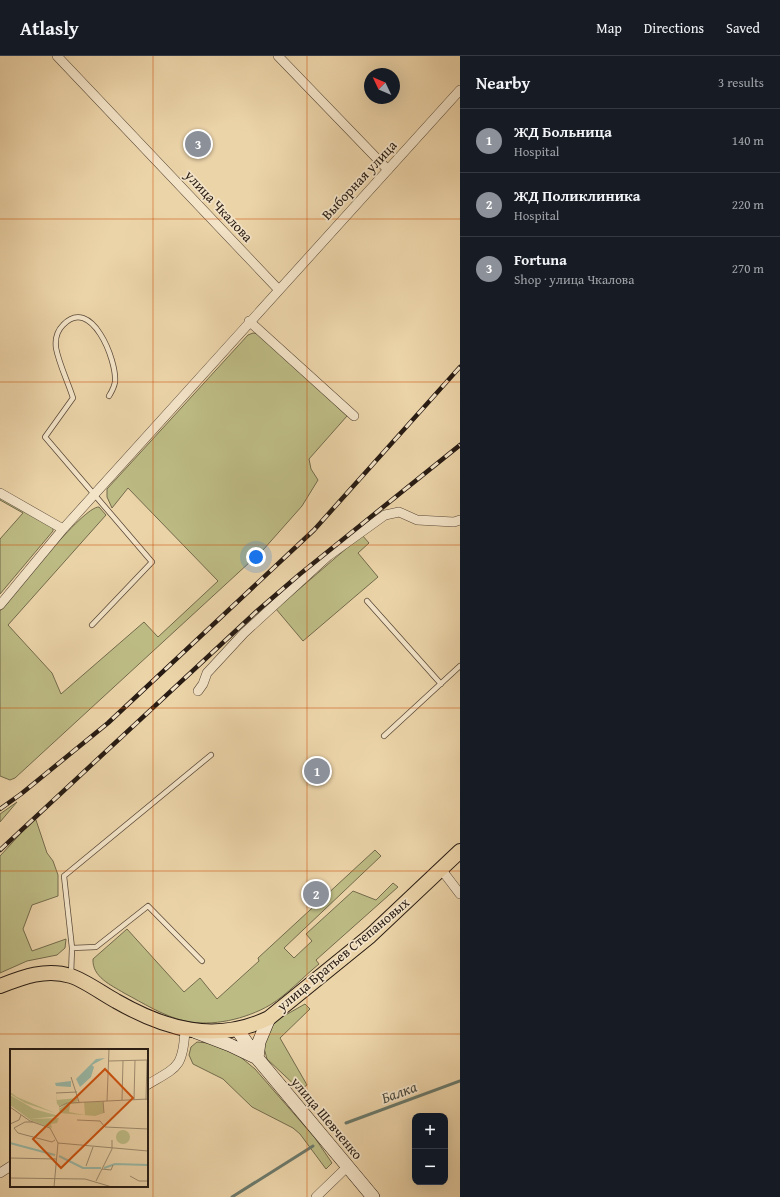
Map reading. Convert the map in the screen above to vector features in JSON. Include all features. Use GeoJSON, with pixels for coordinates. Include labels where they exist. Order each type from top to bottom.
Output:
{"type":"FeatureCollection","features":[{"type":"Feature","properties":{"kind":"main road","name":"улица Братьев Степановых"},"geometry":{"type":"LineString","coordinates":[[71,976],[136,1013],[188,1030],[215,1032],[237,1029],[255,1024],[268,1018],[370,936],[460,851]]}},
{"type":"Feature","properties":{"kind":"main road"},"geometry":{"type":"LineString","coordinates":[[0,986],[42,972],[71,976]]}},
{"type":"Feature","properties":{"kind":"main road"},"geometry":{"type":"LineString","coordinates":[[257,1058],[260,1042],[268,1018]]}},
{"type":"Feature","properties":{"kind":"main road","name":"улица Шевченко"},"geometry":{"type":"LineString","coordinates":[[237,1029],[257,1058],[373,1197]]}},
{"type":"Feature","properties":{"kind":"main road","name":"улица Шевченко"},"geometry":{"type":"LineString","coordinates":[[188,1030],[230,1044],[257,1058]]}},
{"type":"Feature","properties":{"kind":"street","name":"улица Чкалова"},"geometry":{"type":"LineString","coordinates":[[58,56],[278,289]]}},
{"type":"Feature","properties":{"kind":"street"},"geometry":{"type":"LineString","coordinates":[[278,56],[388,170]]}},
{"type":"Feature","properties":{"kind":"street","name":"Выборная улица"},"geometry":{"type":"LineString","coordinates":[[0,605],[95,493],[249,321],[460,90]]}},
{"type":"Feature","properties":{"kind":"street"},"geometry":{"type":"LineString","coordinates":[[249,321],[354,416]]}},
{"type":"Feature","properties":{"kind":"street"},"geometry":{"type":"LineString","coordinates":[[0,493],[63,529]]}},
{"type":"Feature","properties":{"kind":"street"},"geometry":{"type":"LineString","coordinates":[[198,691],[203,684],[207,673],[244,633],[328,556],[385,515],[396,512],[417,520],[454,522],[460,520]]}},
{"type":"Feature","properties":{"kind":"street"},"geometry":{"type":"LineString","coordinates":[[441,868],[460,894]]}},
{"type":"Feature","properties":{"kind":"street"},"geometry":{"type":"LineString","coordinates":[[148,1084],[176,1067],[184,1050],[188,1030]]}},
{"type":"Feature","properties":{"kind":"street"},"geometry":{"type":"LineString","coordinates":[[0,1173],[10,1167]]}},
{"type":"Feature","properties":{"kind":"street"},"geometry":{"type":"LineString","coordinates":[[316,1197],[347,1167]]}},
{"type":"Feature","properties":{"kind":"lane"},"geometry":{"type":"LineString","coordinates":[[92,624],[152,562],[95,493],[45,437],[73,398],[56,348],[57,333],[62,325],[71,318],[78,316],[85,318],[97,328],[112,360],[114,371],[114,388],[109,396]]}},
{"type":"Feature","properties":{"kind":"lane"},"geometry":{"type":"LineString","coordinates":[[367,601],[441,684]]}},
{"type":"Feature","properties":{"kind":"lane"},"geometry":{"type":"LineString","coordinates":[[384,736],[460,666]]}},
{"type":"Feature","properties":{"kind":"lane"},"geometry":{"type":"LineString","coordinates":[[71,976],[72,948],[64,876],[211,754]]}},
{"type":"Feature","properties":{"kind":"lane"},"geometry":{"type":"LineString","coordinates":[[72,948],[96,947],[148,906],[202,961]]}},
{"type":"Feature","properties":{"kind":"shaded area"},"geometry":{"type":"Polygon","coordinates":[[[253,333],[259,334],[347,416],[309,459],[311,469],[318,480],[302,506],[263,550],[15,778],[10,780],[0,776],[0,611],[64,535],[79,521],[91,511],[99,507],[106,515],[8,625],[52,673],[61,694],[144,622],[158,637],[218,581],[128,488],[112,508],[107,497],[107,489],[248,335],[253,333]]]}},
{"type":"Feature","properties":{"kind":"shaded area"},"geometry":{"type":"Polygon","coordinates":[[[0,496],[53,528],[53,531],[0,594],[0,539],[23,513],[0,500],[0,496]]]}},
{"type":"Feature","properties":{"kind":"shaded area"},"geometry":{"type":"Polygon","coordinates":[[[362,535],[369,543],[358,553],[378,577],[303,641],[276,609],[362,535]]]}},
{"type":"Feature","properties":{"kind":"shaded area"},"geometry":{"type":"Polygon","coordinates":[[[17,802],[0,822],[0,814],[17,802]]]}},
{"type":"Feature","properties":{"kind":"shaded area"},"geometry":{"type":"Polygon","coordinates":[[[34,819],[36,820],[47,853],[53,861],[58,875],[58,896],[32,905],[23,929],[32,951],[66,939],[65,948],[57,955],[27,961],[0,973],[0,856],[34,819]]]}},
{"type":"Feature","properties":{"kind":"shaded area"},"geometry":{"type":"Polygon","coordinates":[[[375,850],[381,856],[284,948],[294,958],[312,941],[306,934],[353,891],[376,900],[393,883],[398,887],[316,960],[319,964],[277,1001],[261,1010],[240,1018],[217,1022],[195,1023],[185,1021],[161,1013],[124,993],[103,980],[96,971],[93,959],[127,929],[184,992],[200,978],[217,999],[259,961],[258,958],[375,850]]]}},
{"type":"Feature","properties":{"kind":"shaded area"},"geometry":{"type":"Polygon","coordinates":[[[305,1004],[310,1009],[280,1038],[307,1085],[300,1090],[267,1059],[264,1048],[266,1038],[275,1021],[305,1004]]]}},
{"type":"Feature","properties":{"kind":"shaded area"},"geometry":{"type":"Polygon","coordinates":[[[197,1042],[208,1043],[238,1055],[255,1069],[315,1138],[332,1163],[326,1169],[300,1134],[293,1128],[252,1107],[223,1079],[193,1064],[189,1055],[191,1047],[197,1042]]]}},
{"type":"Feature","properties":{"kind":"waterway","name":"Балка"},"geometry":{"type":"LineString","coordinates":[[346,1123],[460,1081]]}},
{"type":"Feature","properties":{"kind":"waterway","name":"Балка"},"geometry":{"type":"LineString","coordinates":[[232,1197],[313,1146]]}},
{"type":"Feature","properties":{"kind":"railway"},"geometry":{"type":"LineString","coordinates":[[0,809],[21,794],[108,723],[314,530],[460,367]]}},
{"type":"Feature","properties":{"kind":"railway"},"geometry":{"type":"LineString","coordinates":[[0,850],[257,611],[300,574],[460,445]]}},
{"type":"Feature","properties":{"kind":"place","name":"Fortuna"},"geometry":{"type":"Point","coordinates":[198,144]}},
{"type":"Feature","properties":{"kind":"place","name":"ЖД Больница"},"geometry":{"type":"Point","coordinates":[317,771]}},
{"type":"Feature","properties":{"kind":"place","name":"ЖД Поликлиника"},"geometry":{"type":"Point","coordinates":[316,894]}}]}
